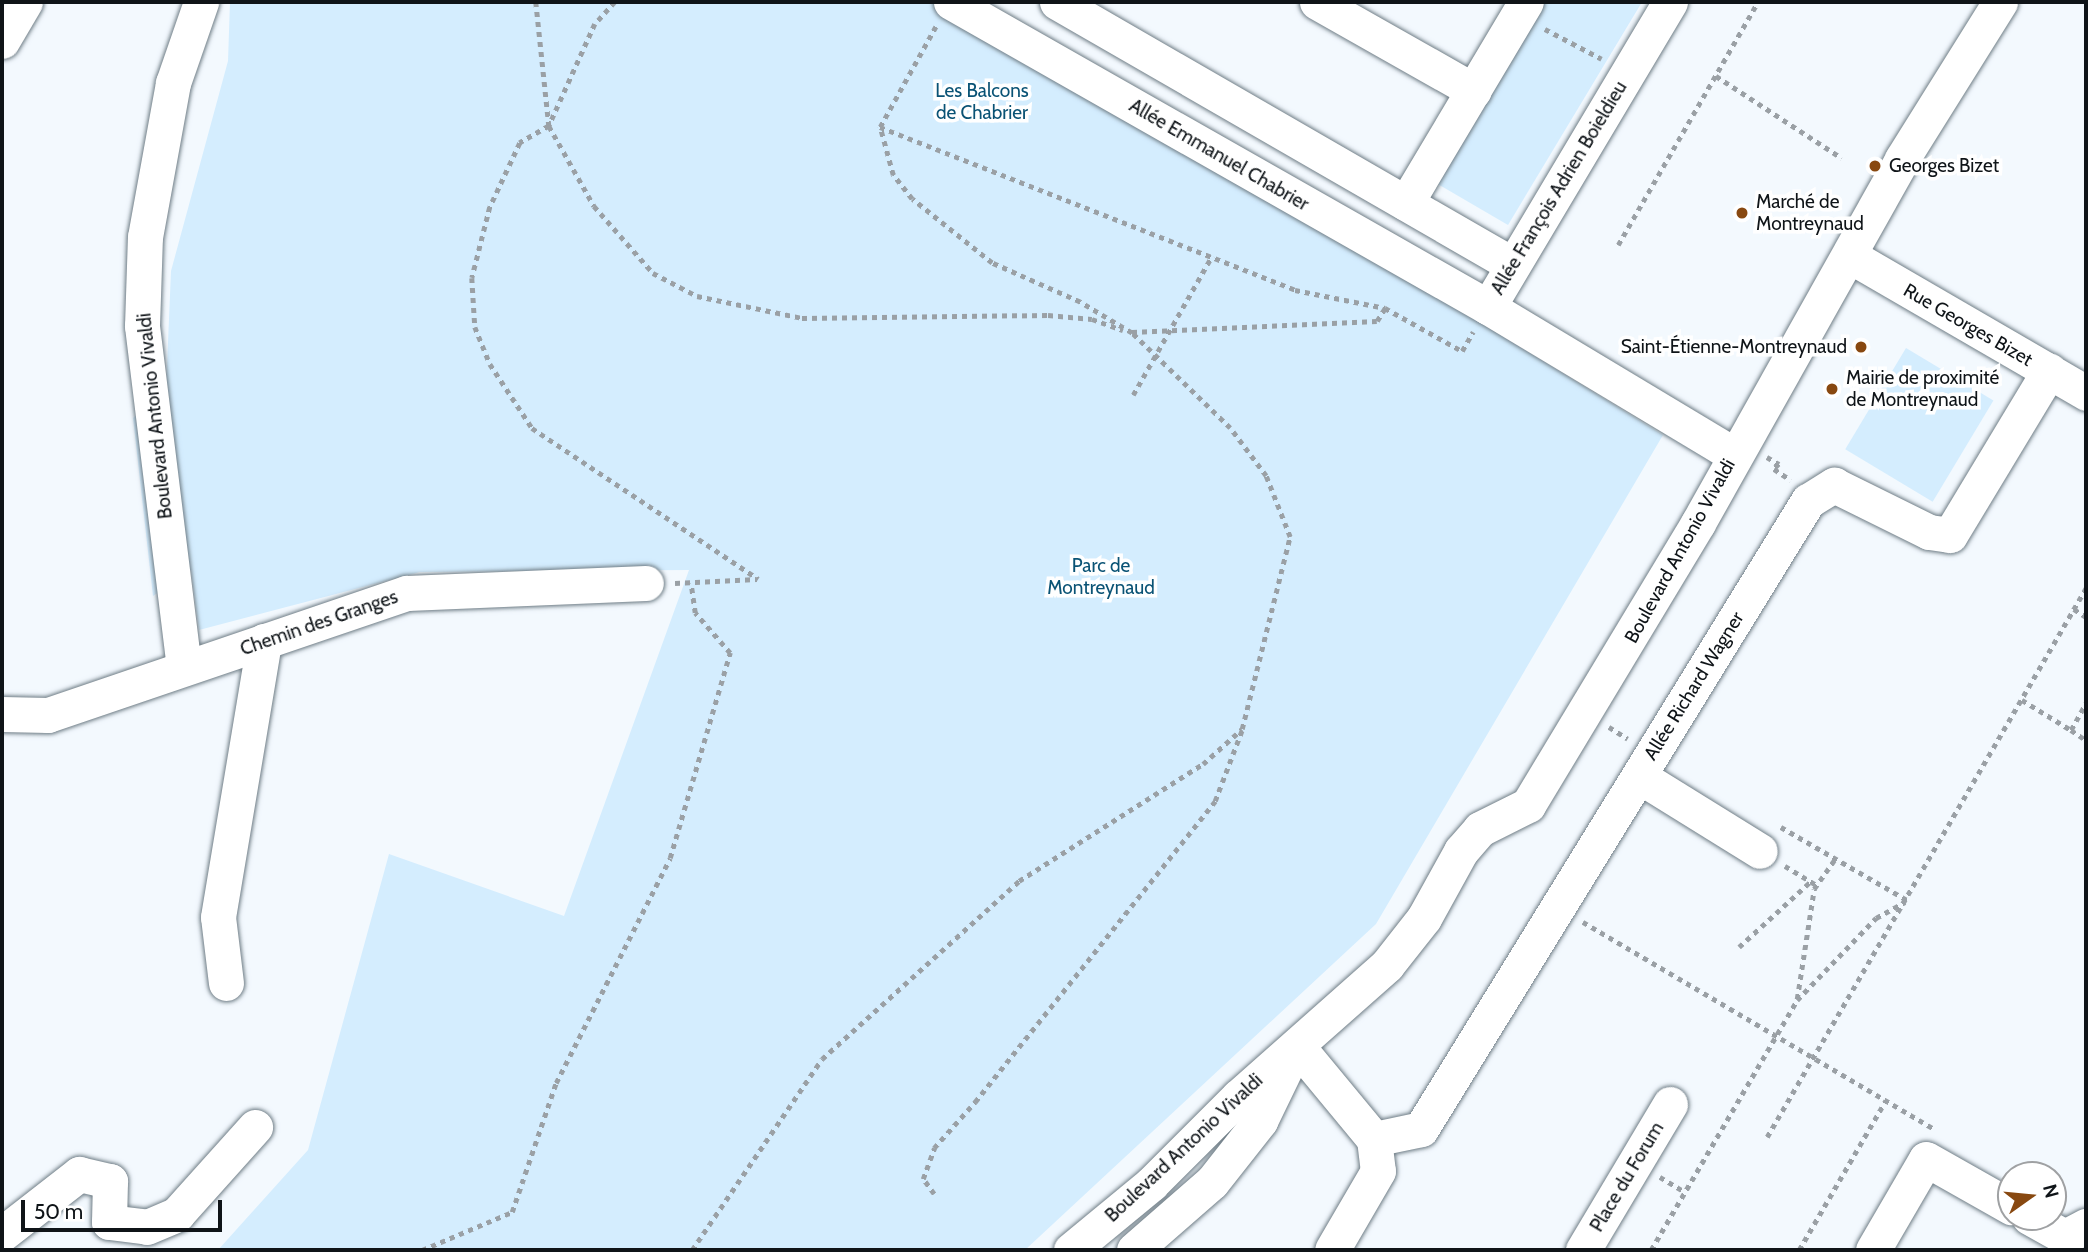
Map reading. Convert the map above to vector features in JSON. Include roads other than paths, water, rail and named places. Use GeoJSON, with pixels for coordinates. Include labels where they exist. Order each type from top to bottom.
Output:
{"type":"FeatureCollection","features":[{"type":"Feature","properties":{"kind":"street"},"geometry":{"type":"LineString","coordinates":[[2,41],[25,2]]}},
{"type":"Feature","properties":{"kind":"street","name":"Boulevard Antonio Vivaldi"},"geometry":{"type":"LineString","coordinates":[[184,668],[142,326],[145,237],[173,83],[201,2]]}},
{"type":"Feature","properties":{"kind":"street","name":"Allée Emmanuel Chabrier"},"geometry":{"type":"LineString","coordinates":[[951,2],[1488,307]]}},
{"type":"Feature","properties":{"kind":"street"},"geometry":{"type":"LineString","coordinates":[[1057,2],[1513,265]]}},
{"type":"Feature","properties":{"kind":"street"},"geometry":{"type":"LineString","coordinates":[[1317,2],[1474,92]]}},
{"type":"Feature","properties":{"kind":"street","name":"Allée François Adrien Boieldieu"},"geometry":{"type":"LineString","coordinates":[[1670,2],[1488,307],[1739,448]]}},
{"type":"Feature","properties":{"kind":"street","name":"Boulevard Antonio Vivaldi"},"geometry":{"type":"LineString","coordinates":[[1071,1250],[1151,1184],[1387,965],[1424,918],[1461,851],[1480,829],[1528,805],[1587,714],[1850,256],[1902,159],[1997,3]]}},
{"type":"Feature","properties":{"kind":"street"},"geometry":{"type":"LineString","coordinates":[[1406,203],[1522,8]]}},
{"type":"Feature","properties":{"kind":"street","name":"Rue Georges Bizet"},"geometry":{"type":"LineString","coordinates":[[1850,256],[2086,393]]}},
{"type":"Feature","properties":{"kind":"street","name":"Allée Richard Wagner"},"geometry":{"type":"LineString","coordinates":[[1374,1139],[1421,1129],[1815,495],[1833,485],[1847,488],[1929,532],[1950,535],[2049,371]]}},
{"type":"Feature","properties":{"kind":"street","name":"Chemin des Granges"},"geometry":{"type":"LineString","coordinates":[[2,714],[48,715],[407,593],[646,583]]}},
{"type":"Feature","properties":{"kind":"street"},"geometry":{"type":"LineString","coordinates":[[226,983],[218,918],[264,641]]}},
{"type":"Feature","properties":{"kind":"street"},"geometry":{"type":"LineString","coordinates":[[1646,764],[1760,851]]}},
{"type":"Feature","properties":{"kind":"street"},"geometry":{"type":"LineString","coordinates":[[1297,1046],[1374,1139],[1378,1171],[1332,1250]]}},
{"type":"Feature","properties":{"kind":"street","name":"Boulevard Antonio Vivaldi"},"geometry":{"type":"LineString","coordinates":[[1134,1250],[1212,1182],[1260,1121],[1297,1046]]}},
{"type":"Feature","properties":{"kind":"street","name":"Place du Forum"},"geometry":{"type":"LineString","coordinates":[[1583,1250],[1670,1104]]}},
{"type":"Feature","properties":{"kind":"street"},"geometry":{"type":"LineString","coordinates":[[2,1234],[79,1174],[110,1181],[109,1222],[147,1227],[177,1214],[255,1127]]}},
{"type":"Feature","properties":{"kind":"street"},"geometry":{"type":"LineString","coordinates":[[1873,1250],[1926,1158],[1997,1199]]}},
{"type":"Feature","properties":{"kind":"street"},"geometry":{"type":"LineString","coordinates":[[2054,1231],[2065,1237],[2086,1226]]}},
{"type":"Feature","properties":{"kind":"place","name":"Georges Bizet"},"geometry":{"type":"Point","coordinates":[1875,166]}},
{"type":"Feature","properties":{"kind":"place","name":"Marché de Montreynaud"},"geometry":{"type":"Point","coordinates":[1742,213]}},
{"type":"Feature","properties":{"kind":"place","name":"Saint-Étienne-Montreynaud"},"geometry":{"type":"Point","coordinates":[1861,347]}},
{"type":"Feature","properties":{"kind":"place","name":"Mairie de proximité de Montreynaud"},"geometry":{"type":"Point","coordinates":[1832,389]}},
{"type":"Feature","properties":{"kind":"park label","name":"Les Balcons de Chabrier"},"geometry":{"type":"Point","coordinates":[982,102]}},
{"type":"Feature","properties":{"kind":"park label","name":"Parc de Montreynaud"},"geometry":{"type":"Point","coordinates":[1101,577]}}]}
